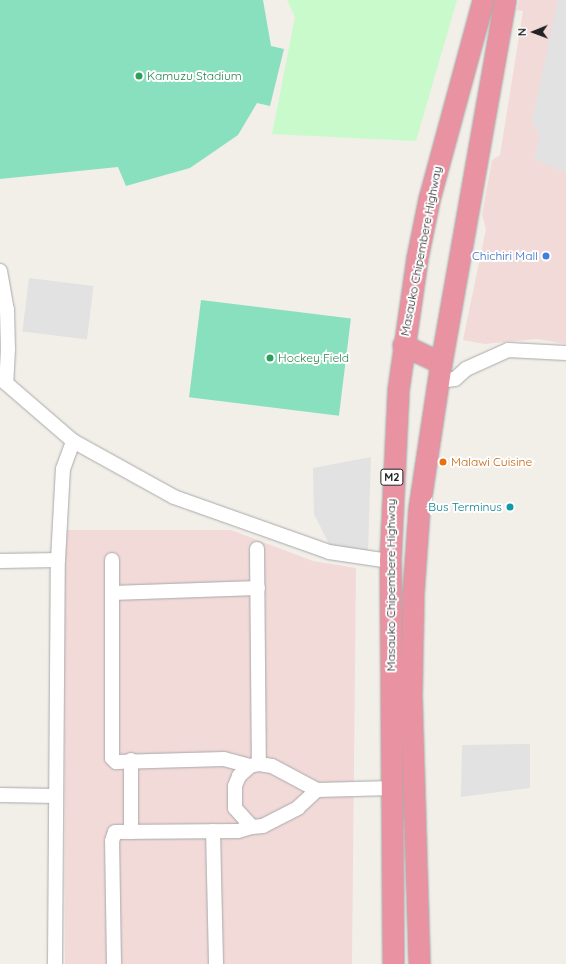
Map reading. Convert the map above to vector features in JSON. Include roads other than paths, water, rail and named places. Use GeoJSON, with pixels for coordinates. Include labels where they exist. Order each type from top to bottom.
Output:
{"type":"FeatureCollection","features":[{"type":"Feature","properties":{"kind":"highway","name":"Masauko Chipembere Highway"},"geometry":{"type":"LineString","coordinates":[[393,964],[393,788],[390,560],[393,457],[403,345],[429,199],[483,0]]}},
{"type":"Feature","properties":{"kind":"highway","name":"Masauko Chipembere Highway"},"geometry":{"type":"LineString","coordinates":[[419,964],[412,632],[419,508],[440,372],[505,0]]}},
{"type":"Feature","properties":{"kind":"highway"},"geometry":{"type":"LineString","coordinates":[[403,345],[440,372]]}},
{"type":"Feature","properties":{"kind":"street"},"geometry":{"type":"LineString","coordinates":[[0,271],[7,309],[3,380],[73,441],[174,498],[329,552],[390,560]]}},
{"type":"Feature","properties":{"kind":"street"},"geometry":{"type":"LineString","coordinates":[[440,372],[455,379],[466,369],[508,350],[566,353]]}},
{"type":"Feature","properties":{"kind":"street"},"geometry":{"type":"LineString","coordinates":[[55,964],[58,560],[63,469],[73,441]]}},
{"type":"Feature","properties":{"kind":"street"},"geometry":{"type":"LineString","coordinates":[[254,765],[258,588],[257,549]]}},
{"type":"Feature","properties":{"kind":"street"},"geometry":{"type":"LineString","coordinates":[[0,561],[58,560]]}},
{"type":"Feature","properties":{"kind":"street"},"geometry":{"type":"LineString","coordinates":[[112,560],[110,754],[116,762],[131,760],[224,758],[254,765],[272,766],[317,790],[393,788]]}},
{"type":"Feature","properties":{"kind":"street"},"geometry":{"type":"LineString","coordinates":[[112,593],[258,588]]}},
{"type":"Feature","properties":{"kind":"street"},"geometry":{"type":"LineString","coordinates":[[131,760],[131,832]]}},
{"type":"Feature","properties":{"kind":"street"},"geometry":{"type":"LineString","coordinates":[[252,826],[235,808],[235,786],[239,776],[254,765]]}},
{"type":"Feature","properties":{"kind":"street"},"geometry":{"type":"LineString","coordinates":[[114,964],[112,841],[115,832],[238,831],[252,826],[263,826],[276,822],[298,808],[317,790]]}},
{"type":"Feature","properties":{"kind":"street"},"geometry":{"type":"LineString","coordinates":[[0,795],[56,796]]}},
{"type":"Feature","properties":{"kind":"street"},"geometry":{"type":"LineString","coordinates":[[213,831],[216,964]]}},
{"type":"Feature","properties":{"kind":"place","name":"Kamuzu Stadium"},"geometry":{"type":"Point","coordinates":[139,76]}},
{"type":"Feature","properties":{"kind":"place","name":"Chichiri Mall"},"geometry":{"type":"Point","coordinates":[546,256]}},
{"type":"Feature","properties":{"kind":"place","name":"Hockey Field"},"geometry":{"type":"Point","coordinates":[270,358]}},
{"type":"Feature","properties":{"kind":"place","name":"Malawi Cuisine"},"geometry":{"type":"Point","coordinates":[443,462]}},
{"type":"Feature","properties":{"kind":"place","name":"Bus Terminus"},"geometry":{"type":"Point","coordinates":[510,507]}}]}
